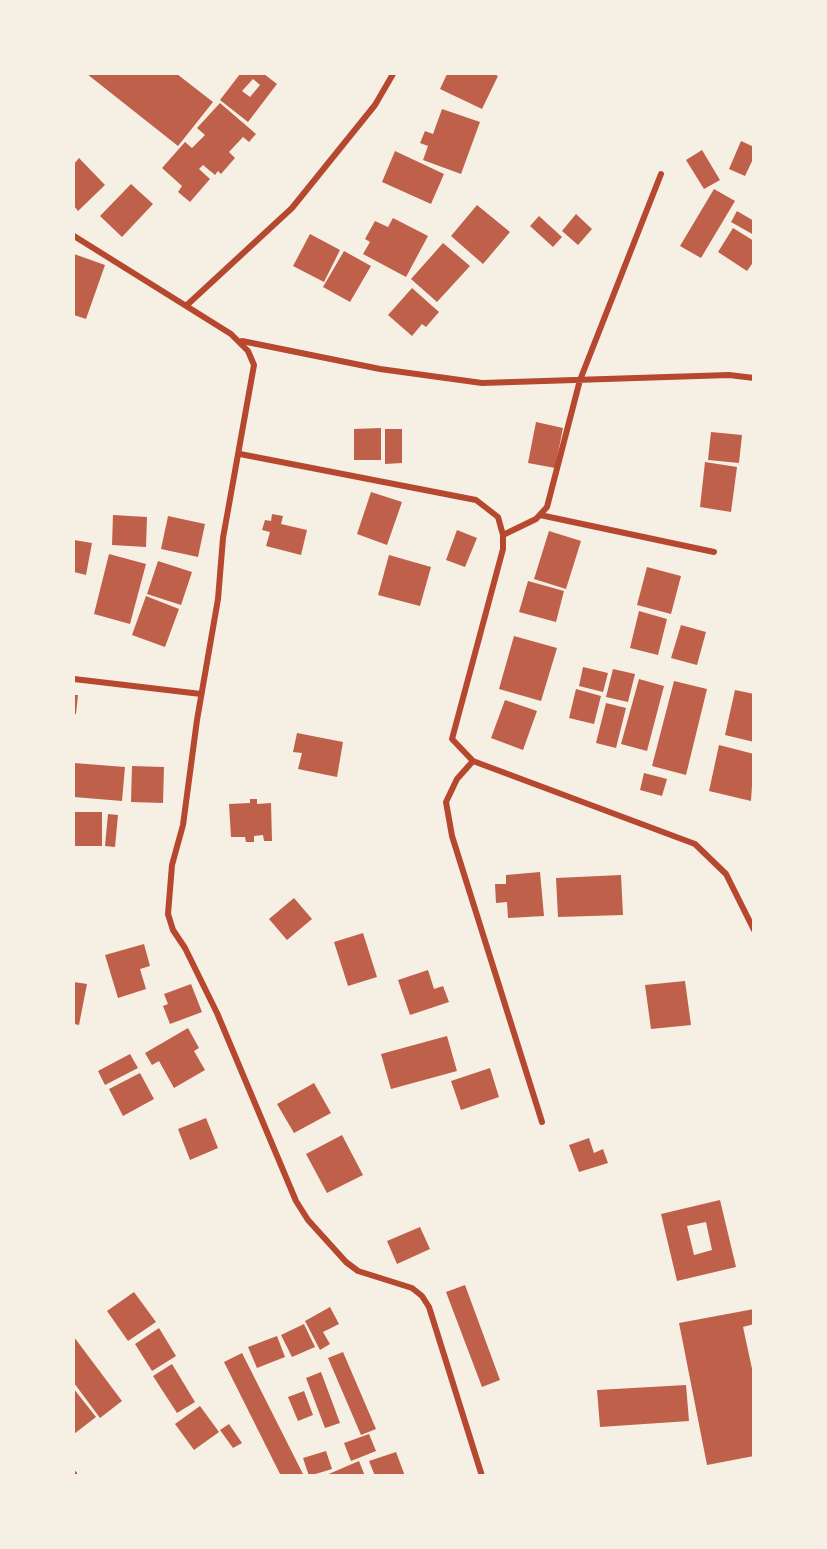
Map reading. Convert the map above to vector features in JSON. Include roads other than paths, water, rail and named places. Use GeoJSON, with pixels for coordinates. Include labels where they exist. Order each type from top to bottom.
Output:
{"type":"FeatureCollection","features":[{"type":"Feature","properties":{"kind":"street"},"geometry":{"type":"LineString","coordinates":[[187,305],[292,208],[375,105],[393,74]]}},
{"type":"Feature","properties":{"kind":"street"},"geometry":{"type":"LineString","coordinates":[[503,535],[540,515],[547,507],[580,380],[661,174]]}},
{"type":"Feature","properties":{"kind":"street"},"geometry":{"type":"LineString","coordinates":[[74,236],[241,341],[380,369],[482,383],[729,375],[753,378]]}},
{"type":"Feature","properties":{"kind":"street"},"geometry":{"type":"LineString","coordinates":[[241,341],[254,365],[240,454],[223,538],[218,599],[201,694],[183,825],[172,865],[168,899],[173,930],[185,948],[217,1012],[296,1202],[308,1220],[352,1266],[412,1288],[422,1296],[429,1307],[482,1476]]}},
{"type":"Feature","properties":{"kind":"street"},"geometry":{"type":"LineString","coordinates":[[240,454],[476,500],[498,516],[503,535],[502,549],[452,739],[473,761],[695,844],[726,874],[753,930]]}},
{"type":"Feature","properties":{"kind":"street"},"geometry":{"type":"LineString","coordinates":[[540,515],[714,552]]}},
{"type":"Feature","properties":{"kind":"street"},"geometry":{"type":"LineString","coordinates":[[74,679],[201,694]]}},
{"type":"Feature","properties":{"kind":"street"},"geometry":{"type":"LineString","coordinates":[[473,761],[457,779],[446,802],[452,836],[542,1122]]}}]}
